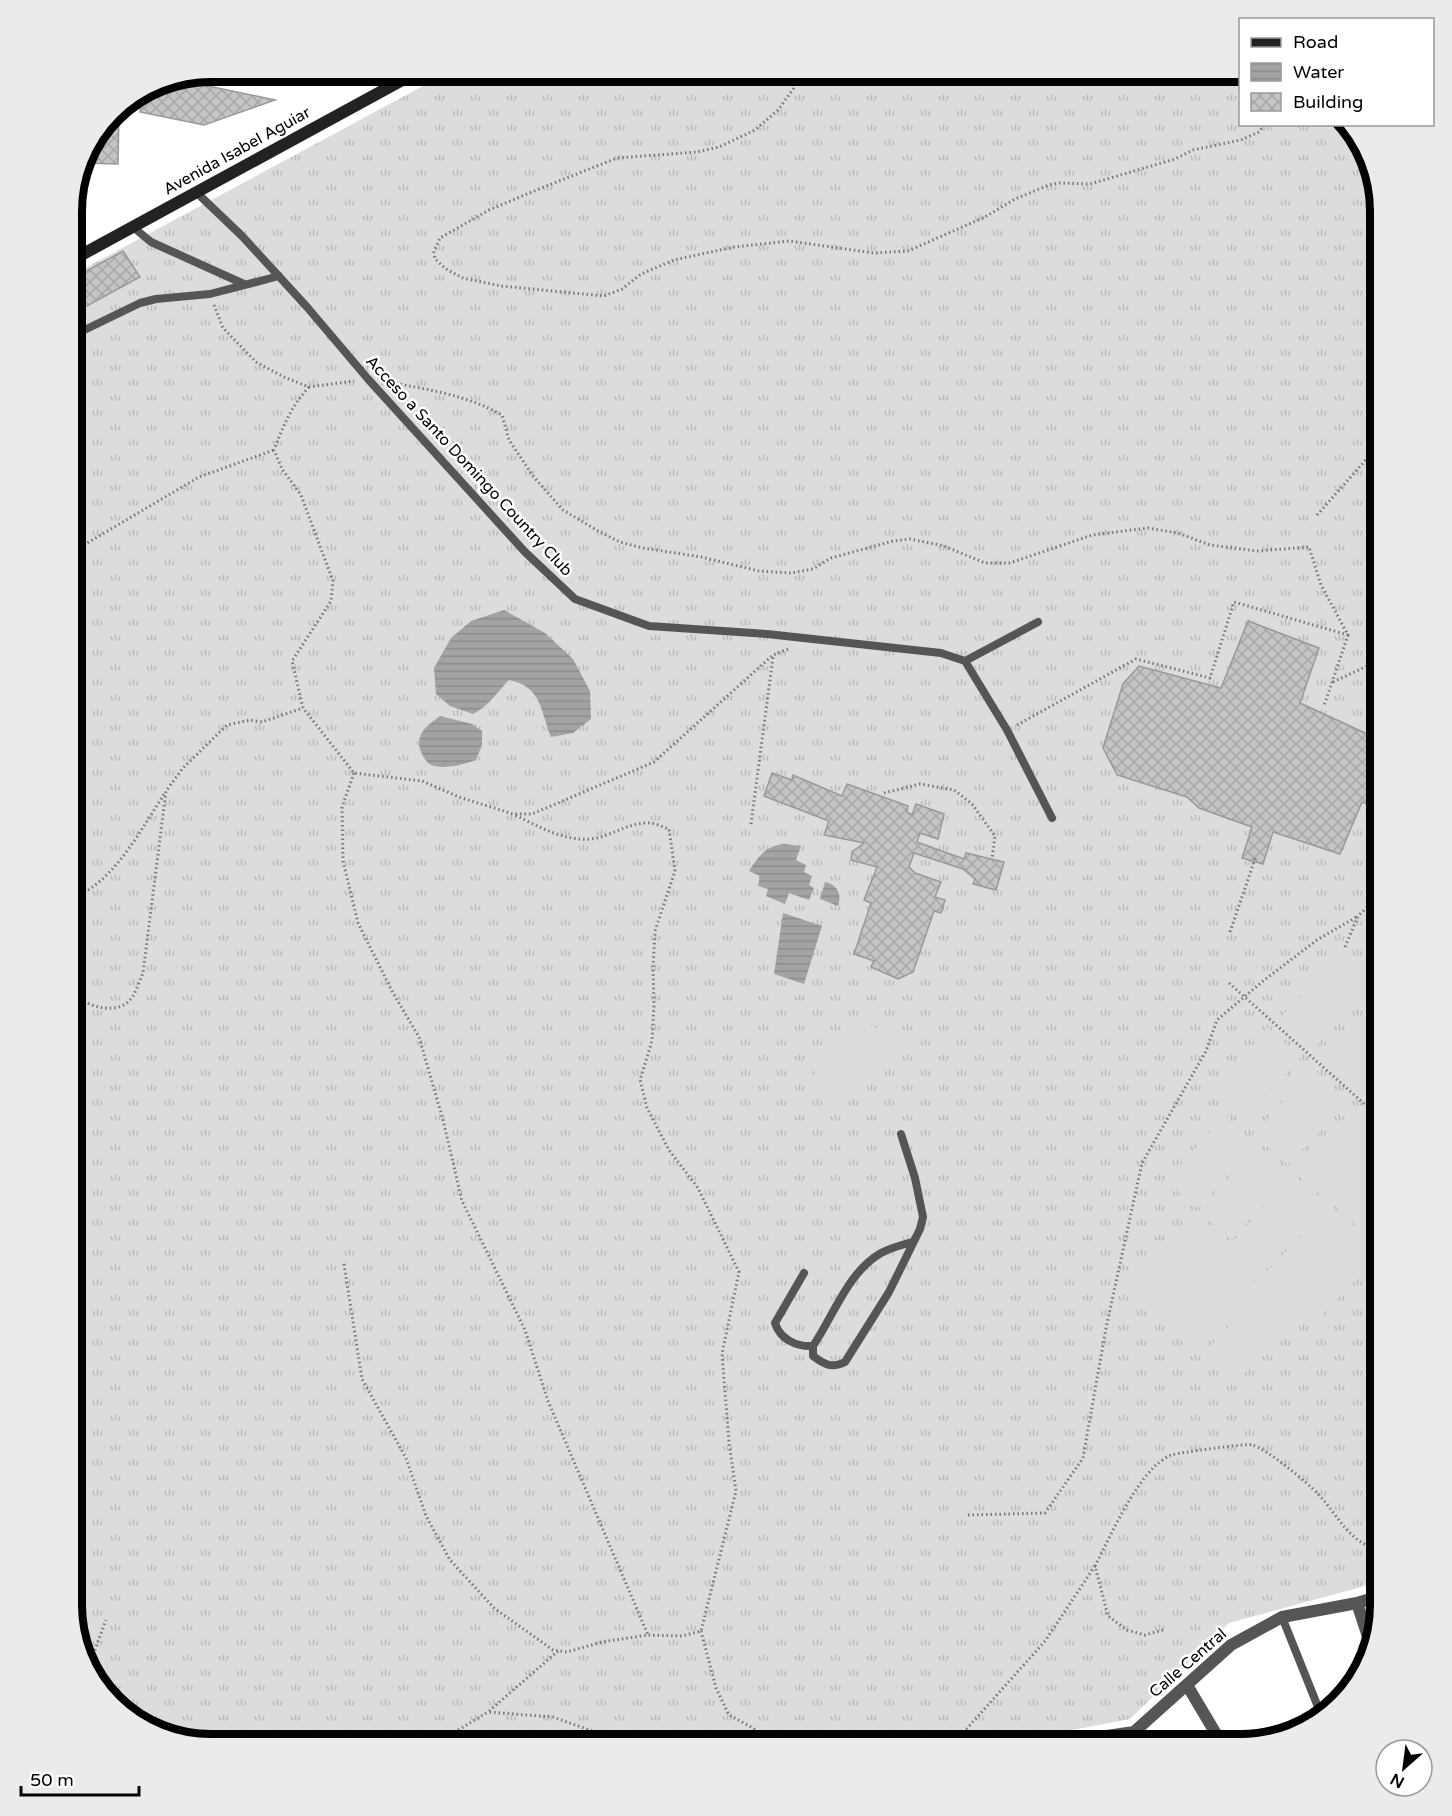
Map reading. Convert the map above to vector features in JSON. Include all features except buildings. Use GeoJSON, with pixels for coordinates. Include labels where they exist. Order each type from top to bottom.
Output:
{"type":"FeatureCollection","features":[{"type":"Feature","properties":{"kind":"main road","name":"Avenida Isabel Aguiar"},"geometry":{"type":"LineString","coordinates":[[83,254],[397,83]]}},
{"type":"Feature","properties":{"kind":"street","name":"Calle Central"},"geometry":{"type":"LineString","coordinates":[[1120,1734],[1134,1732],[1231,1645],[1281,1617],[1370,1599]]}},
{"type":"Feature","properties":{"kind":"street"},"geometry":{"type":"LineString","coordinates":[[1358,1603],[1366,1631]]}},
{"type":"Feature","properties":{"kind":"street"},"geometry":{"type":"LineString","coordinates":[[1187,1685],[1216,1734]]}},
{"type":"Feature","properties":{"kind":"lane","name":"Acceso a Santo Domingo Country Club"},"geometry":{"type":"LineString","coordinates":[[196,192],[279,276],[368,379],[525,552],[575,599],[649,626],[767,634],[941,653],[965,661]]}},
{"type":"Feature","properties":{"kind":"lane"},"geometry":{"type":"LineString","coordinates":[[133,227],[151,242],[244,284]]}},
{"type":"Feature","properties":{"kind":"lane"},"geometry":{"type":"LineString","coordinates":[[83,331],[140,303],[156,298],[210,294],[279,276]]}},
{"type":"Feature","properties":{"kind":"lane"},"geometry":{"type":"LineString","coordinates":[[1038,622],[965,661],[1007,730],[1052,818]]}},
{"type":"Feature","properties":{"kind":"lane"},"geometry":{"type":"LineString","coordinates":[[901,1134],[915,1178],[923,1217],[920,1229],[889,1292],[845,1362],[836,1366],[825,1365],[813,1356],[813,1346],[854,1279],[867,1263],[883,1252],[912,1242]]}},
{"type":"Feature","properties":{"kind":"lane"},"geometry":{"type":"LineString","coordinates":[[804,1273],[775,1323],[778,1332],[795,1344],[813,1346]]}},
{"type":"Feature","properties":{"kind":"lane"},"geometry":{"type":"LineString","coordinates":[[1281,1617],[1318,1708]]}},
{"type":"Feature","properties":{"kind":"path"},"geometry":{"type":"LineString","coordinates":[[796,83],[778,110],[755,130],[719,147],[697,152],[617,158],[539,189],[489,210],[440,238],[434,252],[435,259],[463,278],[501,286],[604,296],[622,289],[641,274],[674,260],[734,247],[789,241],[874,253],[908,251],[985,217],[1015,199],[1049,185],[1090,184],[1175,159],[1193,150],[1241,140],[1259,132],[1264,126]]}},
{"type":"Feature","properties":{"kind":"path"},"geometry":{"type":"LineString","coordinates":[[210,294],[223,328],[256,362],[284,377],[309,387],[368,379],[431,389],[479,403],[502,415],[509,440],[533,476],[563,510],[620,542],[643,548],[701,557],[759,571],[791,573],[813,569],[831,558],[893,541],[910,539],[944,546],[985,563],[1010,564],[1092,535],[1148,528],[1178,533],[1210,545],[1257,551],[1309,547],[1320,585],[1348,635],[1324,706]]}},
{"type":"Feature","properties":{"kind":"path"},"geometry":{"type":"LineString","coordinates":[[309,387],[296,400],[282,427],[274,450],[282,469],[301,495],[333,581],[331,601],[292,661],[303,708],[354,774],[422,781],[571,838],[597,838],[648,822],[669,829],[675,871],[656,931],[652,969],[654,1006],[652,1041],[640,1080],[647,1108],[669,1150],[698,1188],[739,1272],[722,1354],[728,1432],[736,1491],[701,1631],[716,1688],[729,1715],[760,1734]]}},
{"type":"Feature","properties":{"kind":"path"},"geometry":{"type":"LineString","coordinates":[[83,546],[199,477],[274,450]]}},
{"type":"Feature","properties":{"kind":"path"},"geometry":{"type":"LineString","coordinates":[[1317,514],[1370,455]]}},
{"type":"Feature","properties":{"kind":"path"},"geometry":{"type":"LineString","coordinates":[[1007,730],[1136,659],[1210,678],[1234,602],[1348,635]]}},
{"type":"Feature","properties":{"kind":"path"},"geometry":{"type":"LineString","coordinates":[[513,814],[532,814],[654,762],[773,656],[751,824]]}},
{"type":"Feature","properties":{"kind":"path"},"geometry":{"type":"LineString","coordinates":[[1333,682],[1370,665]]}},
{"type":"Feature","properties":{"kind":"path"},"geometry":{"type":"LineString","coordinates":[[83,894],[112,870],[183,768],[227,725],[250,720],[262,722],[303,708]]}},
{"type":"Feature","properties":{"kind":"path"},"geometry":{"type":"LineString","coordinates":[[354,774],[342,807],[343,861],[358,923],[393,993],[419,1037],[443,1120],[462,1201],[525,1330],[548,1401],[648,1635]]}},
{"type":"Feature","properties":{"kind":"path"},"geometry":{"type":"LineString","coordinates":[[884,793],[920,784],[954,790],[972,804],[995,836],[992,859]]}},
{"type":"Feature","properties":{"kind":"path"},"geometry":{"type":"LineString","coordinates":[[82,1002],[108,1009],[122,1007],[133,997],[143,973],[166,791]]}},
{"type":"Feature","properties":{"kind":"path"},"geometry":{"type":"LineString","coordinates":[[1230,932],[1256,856]]}},
{"type":"Feature","properties":{"kind":"path"},"geometry":{"type":"LineString","coordinates":[[968,1515],[1045,1513],[1083,1458],[1106,1328],[1142,1163],[1206,1051],[1216,1020],[1317,940],[1358,916],[1370,905]]}},
{"type":"Feature","properties":{"kind":"path"},"geometry":{"type":"LineString","coordinates":[[1345,947],[1358,916]]}},
{"type":"Feature","properties":{"kind":"path"},"geometry":{"type":"LineString","coordinates":[[1229,983],[1370,1109]]}},
{"type":"Feature","properties":{"kind":"path"},"geometry":{"type":"LineString","coordinates":[[344,1264],[362,1379],[406,1458],[426,1516],[450,1560],[494,1608],[553,1650],[567,1652],[602,1642],[648,1635],[682,1636],[701,1631]]}},
{"type":"Feature","properties":{"kind":"path"},"geometry":{"type":"LineString","coordinates":[[962,1734],[1045,1641],[1095,1566],[1142,1482],[1157,1464],[1172,1455],[1252,1445],[1287,1466],[1318,1494],[1339,1521],[1364,1546],[1370,1548]]}},
{"type":"Feature","properties":{"kind":"path"},"geometry":{"type":"LineString","coordinates":[[1095,1566],[1108,1616],[1127,1630],[1145,1635],[1163,1630]]}},
{"type":"Feature","properties":{"kind":"path"},"geometry":{"type":"LineString","coordinates":[[93,1655],[106,1620]]}},
{"type":"Feature","properties":{"kind":"path"},"geometry":{"type":"LineString","coordinates":[[452,1734],[488,1712],[558,1651]]}},
{"type":"Feature","properties":{"kind":"path"},"geometry":{"type":"LineString","coordinates":[[488,1712],[554,1717],[601,1734]]}},
{"type":"Feature","properties":{"kind":"green space"},"geometry":{"type":"Polygon","coordinates":[[[429,83],[1239,83],[1239,126],[1338,126],[1356,154],[1363,170],[1370,211],[1370,1585],[1229,1623],[1130,1719],[1051,1734],[211,1734],[162,1724],[133,1707],[120,1696],[104,1676],[89,1646],[82,1605],[83,269],[429,83]]]}},
{"type":"Feature","properties":{"kind":"green space"},"geometry":{"type":"Polygon","coordinates":[[[1339,955],[1370,981],[1370,987],[1315,1047],[1282,1016],[1339,955]]]}},
{"type":"Feature","properties":{"kind":"green space"},"geometry":{"type":"Polygon","coordinates":[[[1370,1007],[1370,1069],[1354,1086],[1323,1056],[1370,1007]]]}},
{"type":"Feature","properties":{"kind":"green space"},"geometry":{"type":"Polygon","coordinates":[[[858,1015],[895,1042],[846,1102],[813,1075],[858,1015]]]}},
{"type":"Feature","properties":{"kind":"green space"},"geometry":{"type":"Polygon","coordinates":[[[1268,1028],[1301,1057],[1243,1121],[1210,1093],[1268,1028]]]}},
{"type":"Feature","properties":{"kind":"green space"},"geometry":{"type":"Polygon","coordinates":[[[1313,1069],[1348,1101],[1288,1165],[1253,1134],[1313,1069]]]}},
{"type":"Feature","properties":{"kind":"green space"},"geometry":{"type":"Polygon","coordinates":[[[1370,1091],[1370,1104],[1363,1098],[1370,1091]]]}},
{"type":"Feature","properties":{"kind":"green space"},"geometry":{"type":"Polygon","coordinates":[[[1355,1107],[1370,1121],[1370,1156],[1327,1201],[1294,1172],[1355,1107]]]}},
{"type":"Feature","properties":{"kind":"green space"},"geometry":{"type":"Polygon","coordinates":[[[1225,1115],[1255,1144],[1198,1209],[1166,1181],[1225,1115]]]}},
{"type":"Feature","properties":{"kind":"green space"},"geometry":{"type":"Polygon","coordinates":[[[1257,1146],[1288,1176],[1231,1240],[1199,1212],[1257,1146]]]}},
{"type":"Feature","properties":{"kind":"green space"},"geometry":{"type":"Polygon","coordinates":[[[1370,1167],[1370,1232],[1367,1235],[1335,1206],[1370,1167]]]}},
{"type":"Feature","properties":{"kind":"green space"},"geometry":{"type":"Polygon","coordinates":[[[1290,1177],[1322,1206],[1264,1272],[1232,1242],[1290,1177]]]}},
{"type":"Feature","properties":{"kind":"green space"},"geometry":{"type":"Polygon","coordinates":[[[1324,1211],[1370,1252],[1370,1264],[1318,1320],[1267,1272],[1324,1211]]]}},
{"type":"Feature","properties":{"kind":"green space"},"geometry":{"type":"Polygon","coordinates":[[[1190,1221],[1223,1251],[1161,1318],[1127,1288],[1190,1221]]]}},
{"type":"Feature","properties":{"kind":"green space"},"geometry":{"type":"Polygon","coordinates":[[[1225,1255],[1257,1285],[1198,1351],[1163,1322],[1225,1255]]]}},
{"type":"Feature","properties":{"kind":"green space"},"geometry":{"type":"Polygon","coordinates":[[[1266,1287],[1297,1315],[1236,1382],[1204,1353],[1266,1287]]]}},
{"type":"Feature","properties":{"kind":"water"},"geometry":{"type":"Polygon","coordinates":[[[504,610],[545,633],[573,659],[590,691],[591,719],[573,733],[551,737],[542,709],[534,694],[520,683],[509,680],[488,703],[473,714],[450,706],[436,694],[434,668],[451,638],[471,621],[504,610]]]}},
{"type":"Feature","properties":{"kind":"water"},"geometry":{"type":"Polygon","coordinates":[[[440,716],[472,724],[482,731],[482,745],[476,760],[440,767],[426,760],[420,748],[420,737],[422,732],[440,716]]]}},
{"type":"Feature","properties":{"kind":"water"},"geometry":{"type":"Polygon","coordinates":[[[785,844],[801,846],[796,860],[806,865],[804,872],[812,876],[809,885],[814,888],[809,900],[789,893],[785,904],[766,896],[768,889],[758,886],[760,876],[749,871],[764,852],[785,844]]]}},
{"type":"Feature","properties":{"kind":"water"},"geometry":{"type":"Polygon","coordinates":[[[825,882],[833,885],[838,891],[838,906],[820,899],[825,882]]]}},
{"type":"Feature","properties":{"kind":"water"},"geometry":{"type":"Polygon","coordinates":[[[783,913],[822,926],[804,984],[774,974],[783,913]]]}}]}
